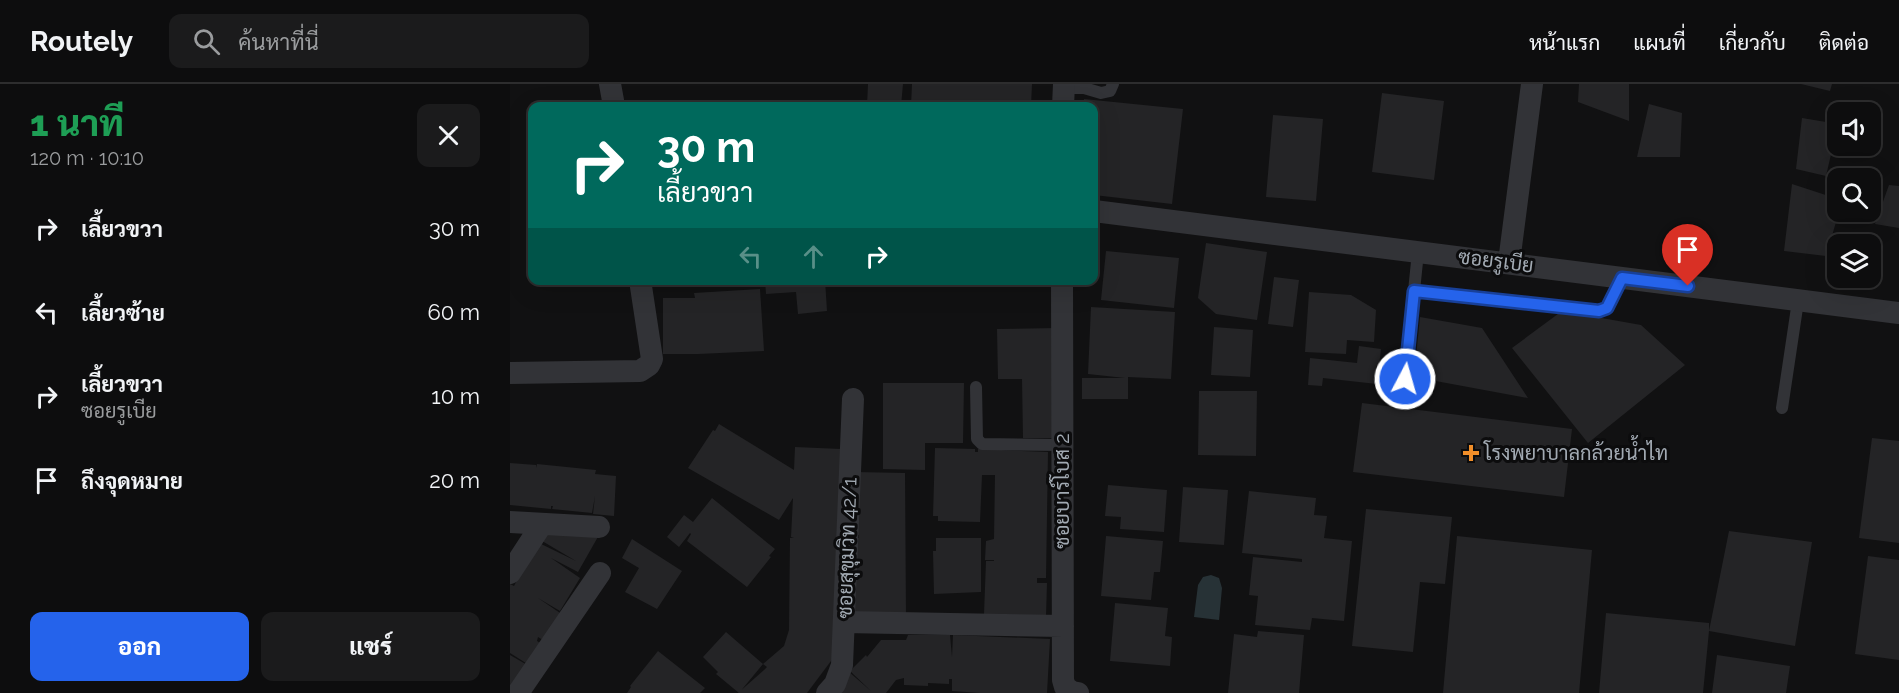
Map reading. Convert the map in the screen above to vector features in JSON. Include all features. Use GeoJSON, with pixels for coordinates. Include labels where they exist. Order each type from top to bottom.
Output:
{"type":"FeatureCollection","features":[{"type":"Feature","properties":{"kind":"street"},"geometry":{"type":"LineString","coordinates":[[610,84],[613,102]]}},
{"type":"Feature","properties":{"kind":"street"},"geometry":{"type":"LineString","coordinates":[[1509,262],[1532,84]]}},
{"type":"Feature","properties":{"kind":"street","name":"ซอยรูเบีย"},"geometry":{"type":"LineString","coordinates":[[1098,211],[1320,235],[1418,252],[1899,313]]}},
{"type":"Feature","properties":{"kind":"street"},"geometry":{"type":"LineString","coordinates":[[510,373],[640,371],[649,365],[652,359],[641,285]]}},
{"type":"Feature","properties":{"kind":"street","name":"ซอยบาร์โบส 2"},"geometry":{"type":"LineString","coordinates":[[1062,285],[1063,680],[1065,687],[1078,693]]}},
{"type":"Feature","properties":{"kind":"street","name":"ซอยสุขุมวิท 42/1"},"geometry":{"type":"LineString","coordinates":[[827,693],[835,684],[842,665],[853,399]]}},
{"type":"Feature","properties":{"kind":"street"},"geometry":{"type":"LineString","coordinates":[[510,522],[599,527]]}},
{"type":"Feature","properties":{"kind":"street"},"geometry":{"type":"LineString","coordinates":[[510,573],[542,524]]}},
{"type":"Feature","properties":{"kind":"street"},"geometry":{"type":"LineString","coordinates":[[518,693],[600,573]]}},
{"type":"Feature","properties":{"kind":"street"},"geometry":{"type":"LineString","coordinates":[[844,622],[1063,626]]}},
{"type":"Feature","properties":{"kind":"lane"},"geometry":{"type":"LineString","coordinates":[[1073,90],[1108,92],[1113,84]]}},
{"type":"Feature","properties":{"kind":"lane"},"geometry":{"type":"LineString","coordinates":[[1405,379],[1418,252]]}},
{"type":"Feature","properties":{"kind":"lane"},"geometry":{"type":"LineString","coordinates":[[1414,291],[1599,311],[1607,308],[1622,278]]}},
{"type":"Feature","properties":{"kind":"lane"},"geometry":{"type":"LineString","coordinates":[[1782,408],[1798,301]]}},
{"type":"Feature","properties":{"kind":"lane"},"geometry":{"type":"LineString","coordinates":[[976,387],[977,439],[982,444],[1062,445]]}},
{"type":"Feature","properties":{"kind":"shaded area"},"geometry":{"type":"Polygon","coordinates":[[[1211,575],[1219,578],[1222,588],[1219,620],[1194,617],[1198,585],[1203,577],[1211,575]]]}},
{"type":"Feature","properties":{"kind":"building"},"geometry":{"type":"Polygon","coordinates":[[[868,84],[903,84],[901,102],[867,102],[868,84]]]}},
{"type":"Feature","properties":{"kind":"building"},"geometry":{"type":"Polygon","coordinates":[[[912,84],[1032,84],[1031,102],[911,102],[912,84]]]}},
{"type":"Feature","properties":{"kind":"building"},"geometry":{"type":"Polygon","coordinates":[[[1579,84],[1629,84],[1629,121],[1578,102],[1579,84]]]}},
{"type":"Feature","properties":{"kind":"building"},"geometry":{"type":"Polygon","coordinates":[[[1801,84],[1832,84],[1830,91],[1801,84]]]}},
{"type":"Feature","properties":{"kind":"building"},"geometry":{"type":"Polygon","coordinates":[[[1382,93],[1444,101],[1434,180],[1372,172],[1382,93]]]}},
{"type":"Feature","properties":{"kind":"building"},"geometry":{"type":"Polygon","coordinates":[[[1084,99],[1183,109],[1172,204],[1098,195],[1098,102],[1084,102],[1084,99]]]}},
{"type":"Feature","properties":{"kind":"building"},"geometry":{"type":"Polygon","coordinates":[[[1649,104],[1682,113],[1680,157],[1637,157],[1649,104]]]}},
{"type":"Feature","properties":{"kind":"building"},"geometry":{"type":"Polygon","coordinates":[[[1273,115],[1323,119],[1316,201],[1266,197],[1273,115]]]}},
{"type":"Feature","properties":{"kind":"building"},"geometry":{"type":"Polygon","coordinates":[[[1802,118],[1827,122],[1827,156],[1831,156],[1826,176],[1796,169],[1802,118]]]}},
{"type":"Feature","properties":{"kind":"building"},"geometry":{"type":"Polygon","coordinates":[[[1792,184],[1827,195],[1827,222],[1836,222],[1832,234],[1827,234],[1826,256],[1784,251],[1792,184]]]}},
{"type":"Feature","properties":{"kind":"building"},"geometry":{"type":"Polygon","coordinates":[[[1889,185],[1899,186],[1899,228],[1875,224],[1881,222],[1881,207],[1889,185]]]}},
{"type":"Feature","properties":{"kind":"building"},"geometry":{"type":"Polygon","coordinates":[[[1206,243],[1267,252],[1257,320],[1216,314],[1198,298],[1206,243]]]}},
{"type":"Feature","properties":{"kind":"building"},"geometry":{"type":"Polygon","coordinates":[[[1106,251],[1179,258],[1174,308],[1101,300],[1106,251]]]}},
{"type":"Feature","properties":{"kind":"building"},"geometry":{"type":"Polygon","coordinates":[[[1274,277],[1299,280],[1293,327],[1268,324],[1274,277]]]}},
{"type":"Feature","properties":{"kind":"building"},"geometry":{"type":"Polygon","coordinates":[[[765,285],[825,285],[827,311],[798,314],[796,292],[766,294],[765,285]]]}},
{"type":"Feature","properties":{"kind":"building"},"geometry":{"type":"Polygon","coordinates":[[[760,289],[764,351],[663,354],[663,298],[695,298],[694,293],[760,289]]]}},
{"type":"Feature","properties":{"kind":"building"},"geometry":{"type":"Polygon","coordinates":[[[1309,292],[1351,295],[1376,310],[1374,342],[1347,340],[1346,354],[1305,352],[1309,292]]]}},
{"type":"Feature","properties":{"kind":"building"},"geometry":{"type":"Polygon","coordinates":[[[1091,307],[1175,312],[1171,379],[1128,377],[1128,399],[1082,399],[1082,378],[1125,378],[1088,374],[1091,307]]]}},
{"type":"Feature","properties":{"kind":"building"},"geometry":{"type":"Polygon","coordinates":[[[1562,311],[1641,325],[1685,365],[1588,443],[1512,348],[1562,311]]]}},
{"type":"Feature","properties":{"kind":"building"},"geometry":{"type":"Polygon","coordinates":[[[1420,317],[1482,328],[1528,398],[1414,377],[1420,317]]]}},
{"type":"Feature","properties":{"kind":"building"},"geometry":{"type":"Polygon","coordinates":[[[1214,327],[1253,330],[1250,377],[1211,375],[1214,327]]]}},
{"type":"Feature","properties":{"kind":"building"},"geometry":{"type":"Polygon","coordinates":[[[1058,328],[1060,438],[1023,438],[1022,379],[998,379],[997,329],[1058,328]]]}},
{"type":"Feature","properties":{"kind":"building"},"geometry":{"type":"Polygon","coordinates":[[[1359,346],[1381,349],[1377,384],[1323,378],[1322,386],[1308,385],[1310,358],[1357,363],[1359,346]]]}},
{"type":"Feature","properties":{"kind":"building"},"geometry":{"type":"Polygon","coordinates":[[[883,383],[964,383],[963,443],[925,443],[925,470],[883,469],[883,383]]]}},
{"type":"Feature","properties":{"kind":"building"},"geometry":{"type":"Polygon","coordinates":[[[1199,391],[1257,391],[1256,456],[1198,455],[1199,391]]]}},
{"type":"Feature","properties":{"kind":"building"},"geometry":{"type":"Polygon","coordinates":[[[1362,403],[1572,429],[1564,497],[1353,472],[1362,403]]]}},
{"type":"Feature","properties":{"kind":"building"},"geometry":{"type":"Polygon","coordinates":[[[719,424],[794,470],[795,447],[841,449],[834,657],[807,693],[738,693],[767,667],[763,664],[784,646],[789,630],[790,538],[794,538],[791,537],[793,498],[779,520],[688,468],[719,424]]]}},
{"type":"Feature","properties":{"kind":"building"},"geometry":{"type":"Polygon","coordinates":[[[1872,438],[1899,441],[1899,543],[1859,538],[1872,438]]]}},
{"type":"Feature","properties":{"kind":"building"},"geometry":{"type":"Polygon","coordinates":[[[935,448],[975,449],[975,452],[978,452],[978,449],[1048,452],[1046,578],[1037,578],[1037,583],[1047,583],[1046,616],[984,614],[986,561],[994,561],[985,560],[986,541],[994,539],[995,475],[982,475],[980,522],[938,521],[938,516],[933,516],[935,448]]]}},
{"type":"Feature","properties":{"kind":"building"},"geometry":{"type":"Polygon","coordinates":[[[510,463],[536,465],[536,468],[537,464],[596,470],[595,474],[616,476],[614,516],[593,514],[595,496],[592,513],[552,509],[553,506],[551,509],[510,505],[510,463]]]}},
{"type":"Feature","properties":{"kind":"building"},"geometry":{"type":"Polygon","coordinates":[[[855,472],[905,473],[906,616],[851,616],[852,538],[859,538],[859,535],[852,535],[855,472]]]}},
{"type":"Feature","properties":{"kind":"building"},"geometry":{"type":"Polygon","coordinates":[[[1108,485],[1167,490],[1164,532],[1120,529],[1121,517],[1105,516],[1108,485]]]}},
{"type":"Feature","properties":{"kind":"building"},"geometry":{"type":"Polygon","coordinates":[[[1183,487],[1228,490],[1224,545],[1179,542],[1183,487]]]}},
{"type":"Feature","properties":{"kind":"building"},"geometry":{"type":"Polygon","coordinates":[[[1249,491],[1316,498],[1314,515],[1327,516],[1324,538],[1352,541],[1344,621],[1312,618],[1310,630],[1255,625],[1258,596],[1249,595],[1253,557],[1302,562],[1302,559],[1242,553],[1249,491]]]}},
{"type":"Feature","properties":{"kind":"building"},"geometry":{"type":"Polygon","coordinates":[[[712,498],[775,549],[747,587],[687,541],[690,533],[679,547],[667,537],[684,515],[693,522],[712,498]]]}},
{"type":"Feature","properties":{"kind":"building"},"geometry":{"type":"Polygon","coordinates":[[[1366,509],[1452,517],[1445,584],[1420,582],[1413,652],[1352,646],[1366,509]]]}},
{"type":"Feature","properties":{"kind":"building"},"geometry":{"type":"Polygon","coordinates":[[[547,528],[599,535],[578,572],[551,558],[580,578],[560,611],[538,598],[563,615],[546,642],[538,637],[537,641],[542,644],[529,665],[510,653],[510,584],[514,586],[537,542],[576,561],[537,538],[547,528]]]}},
{"type":"Feature","properties":{"kind":"building"},"geometry":{"type":"Polygon","coordinates":[[[1729,531],[1812,542],[1795,646],[1709,631],[1729,531]]]}},
{"type":"Feature","properties":{"kind":"building"},"geometry":{"type":"Polygon","coordinates":[[[1106,536],[1163,541],[1160,572],[1154,572],[1151,600],[1101,596],[1106,536]]]}},
{"type":"Feature","properties":{"kind":"building"},"geometry":{"type":"Polygon","coordinates":[[[1457,536],[1592,550],[1579,693],[1443,693],[1457,536]]]}},
{"type":"Feature","properties":{"kind":"building"},"geometry":{"type":"Polygon","coordinates":[[[936,538],[981,538],[981,592],[934,594],[933,551],[936,551],[936,538]]]}},
{"type":"Feature","properties":{"kind":"building"},"geometry":{"type":"Polygon","coordinates":[[[632,539],[682,571],[657,609],[625,592],[639,568],[622,558],[632,539]]]}},
{"type":"Feature","properties":{"kind":"building"},"geometry":{"type":"Polygon","coordinates":[[[1868,556],[1899,560],[1899,660],[1855,654],[1868,556]]]}},
{"type":"Feature","properties":{"kind":"building"},"geometry":{"type":"Polygon","coordinates":[[[1115,603],[1168,608],[1165,636],[1172,637],[1170,666],[1110,661],[1115,603]]]}},
{"type":"Feature","properties":{"kind":"building"},"geometry":{"type":"Polygon","coordinates":[[[1606,613],[1709,623],[1703,693],[1599,693],[1606,613]]]}},
{"type":"Feature","properties":{"kind":"building"},"geometry":{"type":"Polygon","coordinates":[[[1258,631],[1304,635],[1299,693],[1228,693],[1234,634],[1257,637],[1258,631]]]}},
{"type":"Feature","properties":{"kind":"building"},"geometry":{"type":"Polygon","coordinates":[[[726,632],[763,664],[739,693],[716,674],[718,672],[703,657],[726,632]]]}},
{"type":"Feature","properties":{"kind":"building"},"geometry":{"type":"Polygon","coordinates":[[[908,635],[950,635],[952,657],[953,635],[1050,639],[1047,693],[952,691],[952,679],[949,679],[949,684],[928,683],[928,686],[904,685],[904,678],[896,680],[886,693],[833,693],[849,672],[871,691],[850,671],[866,655],[867,657],[881,640],[906,640],[908,635]]]}},
{"type":"Feature","properties":{"kind":"building"},"geometry":{"type":"Polygon","coordinates":[[[658,651],[705,688],[700,693],[627,693],[658,651]]]}},
{"type":"Feature","properties":{"kind":"building"},"geometry":{"type":"Polygon","coordinates":[[[510,655],[529,666],[510,693],[510,655]]]}},
{"type":"Feature","properties":{"kind":"building"},"geometry":{"type":"Polygon","coordinates":[[[1717,655],[1790,666],[1786,693],[1712,693],[1717,655]]]}},
{"type":"Feature","properties":{"kind":"place","name":"โรงพยาบาลกล้วยน้ำไท"},"geometry":{"type":"Point","coordinates":[1471,453]}},
{"type":"Feature","properties":{"kind":"route"},"geometry":{"type":"LineString","coordinates":[[1405,379],[1414,291],[1599,311],[1607,308],[1622,278],[1688,286]]}}]}
